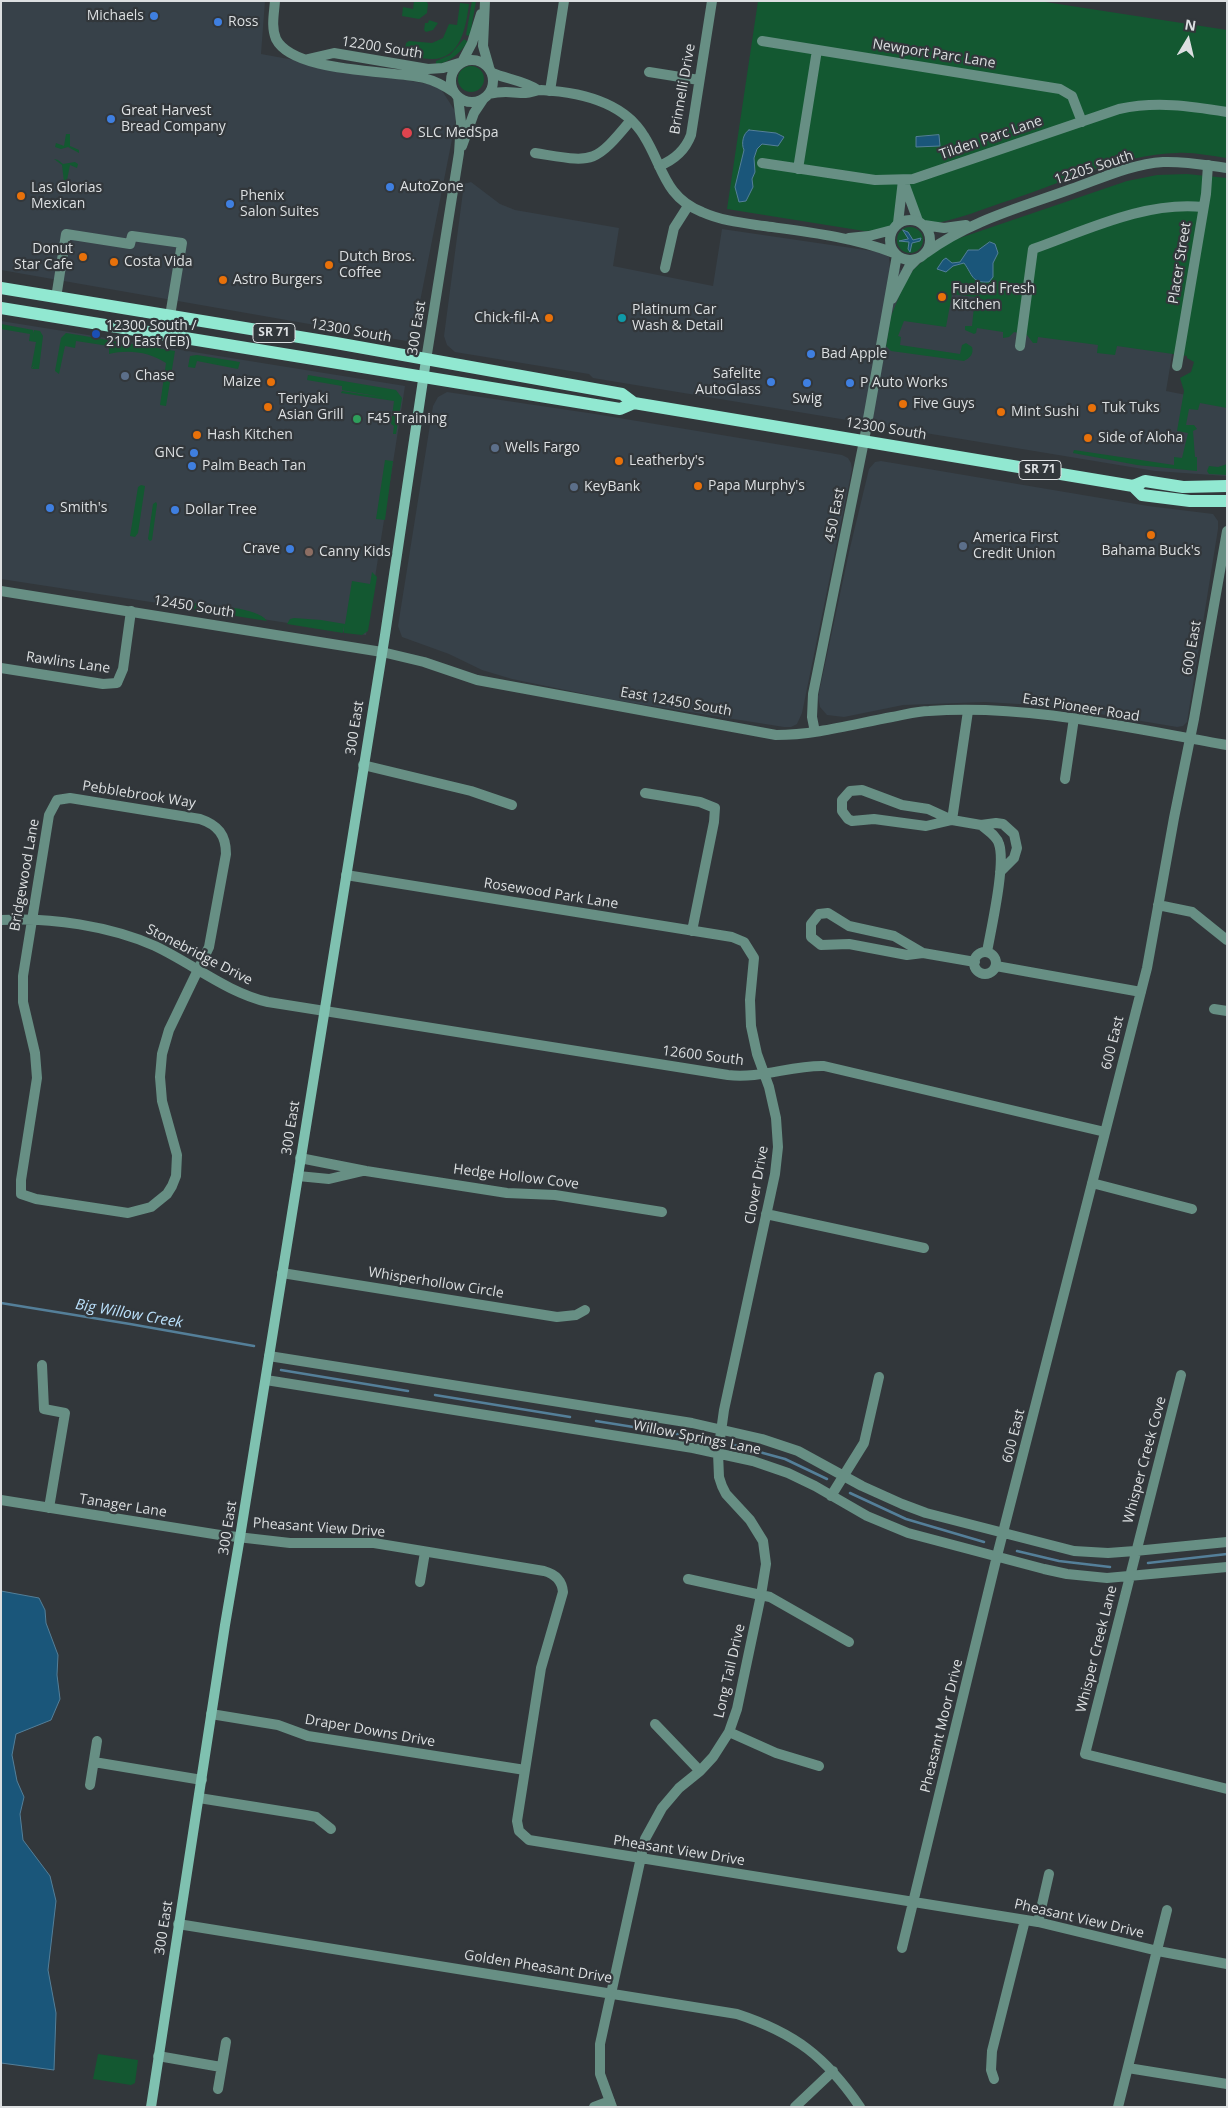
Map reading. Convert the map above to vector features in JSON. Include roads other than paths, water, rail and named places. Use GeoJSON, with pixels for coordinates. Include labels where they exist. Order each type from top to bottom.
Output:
{"type":"FeatureCollection","features":[{"type":"Feature","properties":{"kind":"main road","name":"12300 South"},"geometry":{"type":"LineString","coordinates":[[1,288],[622,394],[634,403],[1133,486],[1144,481],[1183,487],[1227,486]]}},
{"type":"Feature","properties":{"kind":"main road","name":"12300 South"},"geometry":{"type":"LineString","coordinates":[[1,308],[620,409],[634,403]]}},
{"type":"Feature","properties":{"kind":"main road","name":"300 East"},"geometry":{"type":"LineString","coordinates":[[150,2107],[211,1714],[382,652],[426,360]]}},
{"type":"Feature","properties":{"kind":"main road","name":"12300 South"},"geometry":{"type":"LineString","coordinates":[[1133,486],[1142,495],[1190,501],[1227,501]]}},
{"type":"Feature","properties":{"kind":"street","name":"12200 South"},"geometry":{"type":"LineString","coordinates":[[275,1],[273,27],[276,38],[282,47],[301,58],[368,71],[424,78],[441,84],[456,95]]}},
{"type":"Feature","properties":{"kind":"street"},"geometry":{"type":"LineString","coordinates":[[550,91],[564,1]]}},
{"type":"Feature","properties":{"kind":"street","name":"Brinnelli Drive"},"geometry":{"type":"LineString","coordinates":[[659,166],[678,156],[689,141],[712,1]]}},
{"type":"Feature","properties":{"kind":"street"},"geometry":{"type":"LineString","coordinates":[[461,63],[472,43],[484,5]]}},
{"type":"Feature","properties":{"kind":"street"},"geometry":{"type":"LineString","coordinates":[[484,5],[483,50],[491,71],[493,84],[487,96]]}},
{"type":"Feature","properties":{"kind":"street","name":"Newport Parc Lane"},"geometry":{"type":"LineString","coordinates":[[762,41],[1060,89],[1072,96],[1082,122]]}},
{"type":"Feature","properties":{"kind":"street"},"geometry":{"type":"LineString","coordinates":[[798,168],[817,50]]}},
{"type":"Feature","properties":{"kind":"street","name":"12200 South"},"geometry":{"type":"LineString","coordinates":[[301,58],[312,59],[334,54],[428,69],[443,68],[461,63]]}},
{"type":"Feature","properties":{"kind":"street"},"geometry":{"type":"LineString","coordinates":[[538,90],[529,84],[507,79],[491,71],[477,60],[461,63],[455,67],[451,77],[452,88],[456,95],[463,100],[474,102],[487,96],[508,91],[527,93],[538,90],[593,98],[614,107],[631,120],[647,140],[670,189],[688,206],[714,217],[843,238],[895,254],[907,260],[917,259],[926,253],[931,240],[930,233],[921,223],[903,180]]}},
{"type":"Feature","properties":{"kind":"street"},"geometry":{"type":"LineString","coordinates":[[649,72],[699,80]]}},
{"type":"Feature","properties":{"kind":"street","name":"300 East"},"geometry":{"type":"LineString","coordinates":[[426,360],[458,153],[461,122],[456,95]]}},
{"type":"Feature","properties":{"kind":"street","name":"300 East"},"geometry":{"type":"LineString","coordinates":[[458,153],[474,113],[487,96]]}},
{"type":"Feature","properties":{"kind":"street","name":"Tilden Parc Lane"},"geometry":{"type":"LineString","coordinates":[[762,163],[875,180],[913,179],[1119,109],[1151,104],[1182,105],[1227,112]]}},
{"type":"Feature","properties":{"kind":"street"},"geometry":{"type":"LineString","coordinates":[[536,153],[577,160],[594,157],[606,149],[631,120]]}},
{"type":"Feature","properties":{"kind":"street","name":"12205 South"},"geometry":{"type":"LineString","coordinates":[[926,253],[944,239],[974,224],[1124,170],[1161,162],[1193,162],[1227,168]]}},
{"type":"Feature","properties":{"kind":"street","name":"Placer Street"},"geometry":{"type":"LineString","coordinates":[[1177,366],[1206,194],[1208,165]]}},
{"type":"Feature","properties":{"kind":"street"},"geometry":{"type":"LineString","coordinates":[[895,254],[890,242],[895,226],[903,180]]}},
{"type":"Feature","properties":{"kind":"street"},"geometry":{"type":"LineString","coordinates":[[665,268],[674,228],[688,206]]}},
{"type":"Feature","properties":{"kind":"street"},"geometry":{"type":"LineString","coordinates":[[1020,346],[1034,249],[1145,211],[1174,206],[1203,207]]}},
{"type":"Feature","properties":{"kind":"street"},"geometry":{"type":"LineString","coordinates":[[843,238],[869,236],[907,219],[921,223]]}},
{"type":"Feature","properties":{"kind":"street","name":"12205 South"},"geometry":{"type":"LineString","coordinates":[[921,223],[944,228],[974,224]]}},
{"type":"Feature","properties":{"kind":"street"},"geometry":{"type":"LineString","coordinates":[[56,298],[66,234],[130,244],[132,236],[182,243],[170,316]]}},
{"type":"Feature","properties":{"kind":"street","name":"450 East"},"geometry":{"type":"LineString","coordinates":[[815,732],[812,717],[813,694],[864,441],[889,304],[895,254]]}},
{"type":"Feature","properties":{"kind":"street","name":"450 East"},"geometry":{"type":"LineString","coordinates":[[889,304],[909,267],[917,259]]}},
{"type":"Feature","properties":{"kind":"street","name":"600 East"},"geometry":{"type":"LineString","coordinates":[[997,1556],[1149,959],[1227,532]]}},
{"type":"Feature","properties":{"kind":"street","name":"12450 South"},"geometry":{"type":"LineString","coordinates":[[1,591],[382,652]]}},
{"type":"Feature","properties":{"kind":"street","name":"Rawlins Lane"},"geometry":{"type":"LineString","coordinates":[[1,668],[103,684],[117,683],[122,669],[131,611]]}},
{"type":"Feature","properties":{"kind":"street","name":"East 12450 South"},"geometry":{"type":"LineString","coordinates":[[382,652],[424,662],[478,680],[776,735],[815,732],[928,710],[968,711]]}},
{"type":"Feature","properties":{"kind":"street"},"geometry":{"type":"LineString","coordinates":[[952,820],[968,711]]}},
{"type":"Feature","properties":{"kind":"street","name":"East Pioneer Road"},"geometry":{"type":"LineString","coordinates":[[968,711],[1022,712],[1074,718],[1227,745]]}},
{"type":"Feature","properties":{"kind":"street"},"geometry":{"type":"LineString","coordinates":[[1065,779],[1074,718]]}},
{"type":"Feature","properties":{"kind":"street"},"geometry":{"type":"LineString","coordinates":[[363,765],[470,791],[512,805]]}},
{"type":"Feature","properties":{"kind":"street"},"geometry":{"type":"LineString","coordinates":[[952,820],[926,826],[874,819],[852,821],[842,811],[842,800],[850,792],[862,790],[902,805],[928,809],[952,820],[981,825],[1003,824],[1016,838],[1016,854],[1000,872]]}},
{"type":"Feature","properties":{"kind":"street"},"geometry":{"type":"LineString","coordinates":[[645,793],[700,802],[715,808],[714,822],[692,931]]}},
{"type":"Feature","properties":{"kind":"street","name":"Pebblebrook Way"},"geometry":{"type":"LineString","coordinates":[[21,1194],[36,1199],[128,1213],[151,1207],[167,1194],[176,1176],[178,1166],[175,1145],[162,1101],[160,1066],[169,1030],[209,947],[226,854],[225,842],[221,832],[212,824],[200,819],[70,798],[56,800]]}},
{"type":"Feature","properties":{"kind":"street","name":"Bridgewood Lane"},"geometry":{"type":"LineString","coordinates":[[21,1194],[21,1180],[37,1078],[35,1052],[22,993],[49,815],[56,800]]}},
{"type":"Feature","properties":{"kind":"street"},"geometry":{"type":"LineString","coordinates":[[981,825],[993,834],[999,844],[1000,872],[987,952]]}},
{"type":"Feature","properties":{"kind":"street","name":"Rosewood Park Lane"},"geometry":{"type":"LineString","coordinates":[[346,875],[738,939],[749,947]]}},
{"type":"Feature","properties":{"kind":"street"},"geometry":{"type":"LineString","coordinates":[[1158,905],[1192,912],[1227,940]]}},
{"type":"Feature","properties":{"kind":"street"},"geometry":{"type":"LineString","coordinates":[[923,952],[906,955],[849,944],[821,945],[812,937],[811,924],[820,914],[828,913],[849,926],[894,936],[923,952],[975,962]]}},
{"type":"Feature","properties":{"kind":"street","name":"Stonebridge Drive"},"geometry":{"type":"LineString","coordinates":[[1,920],[32,919],[90,927],[133,938],[154,946],[242,993],[259,1000],[324,1011]]}},
{"type":"Feature","properties":{"kind":"street","name":"Clover Drive"},"geometry":{"type":"LineString","coordinates":[[721,1429],[777,1159],[778,1133],[773,1103],[751,1026],[750,1000],[755,965],[749,947]]}},
{"type":"Feature","properties":{"kind":"street"},"geometry":{"type":"LineString","coordinates":[[987,952],[995,958],[996,966],[991,972],[984,973],[977,969],[975,962],[978,955],[987,952]]}},
{"type":"Feature","properties":{"kind":"street"},"geometry":{"type":"LineString","coordinates":[[996,966],[1141,992]]}},
{"type":"Feature","properties":{"kind":"street"},"geometry":{"type":"LineString","coordinates":[[1214,1009],[1227,1011]]}},
{"type":"Feature","properties":{"kind":"street","name":"12600 South"},"geometry":{"type":"LineString","coordinates":[[324,1011],[728,1075],[740,1076],[802,1066],[835,1068],[1105,1132]]}},
{"type":"Feature","properties":{"kind":"street","name":"Hedge Hollow Cove"},"geometry":{"type":"LineString","coordinates":[[300,1158],[366,1171],[507,1193],[555,1195],[662,1212]]}},
{"type":"Feature","properties":{"kind":"street","name":"Hedge Hollow Cove"},"geometry":{"type":"LineString","coordinates":[[298,1176],[329,1179],[366,1171]]}},
{"type":"Feature","properties":{"kind":"street"},"geometry":{"type":"LineString","coordinates":[[1092,1183],[1192,1209]]}},
{"type":"Feature","properties":{"kind":"street"},"geometry":{"type":"LineString","coordinates":[[766,1214],[924,1248]]}},
{"type":"Feature","properties":{"kind":"street","name":"Whisperhollow Circle"},"geometry":{"type":"LineString","coordinates":[[282,1273],[557,1317],[576,1315],[585,1310]]}},
{"type":"Feature","properties":{"kind":"street","name":"Willow Springs Lane"},"geometry":{"type":"LineString","coordinates":[[269,1356],[721,1429],[762,1438],[798,1450],[902,1504],[1074,1551],[1108,1553],[1227,1542]]}},
{"type":"Feature","properties":{"kind":"street"},"geometry":{"type":"LineString","coordinates":[[42,1365],[44,1409],[65,1413],[49,1508]]}},
{"type":"Feature","properties":{"kind":"street","name":"Whisper Creek Cove"},"geometry":{"type":"LineString","coordinates":[[1135,1551],[1181,1375]]}},
{"type":"Feature","properties":{"kind":"street"},"geometry":{"type":"LineString","coordinates":[[831,1496],[845,1476],[866,1438],[879,1377]]}},
{"type":"Feature","properties":{"kind":"street","name":"Willow Springs Lane"},"geometry":{"type":"LineString","coordinates":[[266,1380],[718,1453],[754,1461],[788,1473],[889,1526],[931,1539],[1066,1574],[1107,1578],[1227,1566]]}},
{"type":"Feature","properties":{"kind":"street","name":"Long Tail Drive"},"geometry":{"type":"LineString","coordinates":[[611,2104],[602,2085],[598,2063],[600,2044],[640,1858],[650,1826],[662,1808],[679,1788],[700,1771],[720,1748],[729,1732],[737,1709],[761,1595],[766,1564],[762,1541],[750,1520],[726,1494],[722,1486],[719,1477],[718,1453],[721,1429]]}},
{"type":"Feature","properties":{"kind":"street","name":"Tanager Lane"},"geometry":{"type":"LineString","coordinates":[[1,1500],[240,1537]]}},
{"type":"Feature","properties":{"kind":"street","name":"Pheasant View Drive"},"geometry":{"type":"LineString","coordinates":[[240,1537],[290,1543],[364,1543],[544,1571],[556,1576],[561,1584],[562,1597],[541,1668],[517,1821],[519,1831],[526,1839],[1038,1922],[1158,1951],[1227,1964]]}},
{"type":"Feature","properties":{"kind":"street","name":"Whisper Creek Lane"},"geometry":{"type":"LineString","coordinates":[[1135,1551],[1085,1754],[1227,1789]]}},
{"type":"Feature","properties":{"kind":"street"},"geometry":{"type":"LineString","coordinates":[[420,1582],[425,1552]]}},
{"type":"Feature","properties":{"kind":"street","name":"Pheasant Moor Drive"},"geometry":{"type":"LineString","coordinates":[[902,1948],[997,1556]]}},
{"type":"Feature","properties":{"kind":"street"},"geometry":{"type":"LineString","coordinates":[[688,1579],[761,1595],[784,1604],[848,1642]]}},
{"type":"Feature","properties":{"kind":"street","name":"Draper Downs Drive"},"geometry":{"type":"LineString","coordinates":[[211,1714],[278,1726],[308,1736],[525,1770]]}},
{"type":"Feature","properties":{"kind":"street"},"geometry":{"type":"LineString","coordinates":[[655,1724],[700,1771]]}},
{"type":"Feature","properties":{"kind":"street"},"geometry":{"type":"LineString","coordinates":[[729,1732],[776,1753],[819,1766]]}},
{"type":"Feature","properties":{"kind":"street"},"geometry":{"type":"LineString","coordinates":[[90,1785],[97,1741]]}},
{"type":"Feature","properties":{"kind":"street"},"geometry":{"type":"LineString","coordinates":[[94,1762],[202,1780]]}},
{"type":"Feature","properties":{"kind":"street"},"geometry":{"type":"LineString","coordinates":[[199,1798],[316,1817],[331,1829]]}},
{"type":"Feature","properties":{"kind":"street"},"geometry":{"type":"LineString","coordinates":[[1038,1922],[1049,1874]]}},
{"type":"Feature","properties":{"kind":"street"},"geometry":{"type":"LineString","coordinates":[[1118,2107],[1167,1910]]}},
{"type":"Feature","properties":{"kind":"street"},"geometry":{"type":"LineString","coordinates":[[994,2079],[991,2070],[992,2051],[1025,1920]]}},
{"type":"Feature","properties":{"kind":"street","name":"Golden Pheasant Drive"},"geometry":{"type":"LineString","coordinates":[[178,1924],[716,2010],[759,2021],[797,2039],[833,2071],[860,2107]]}},
{"type":"Feature","properties":{"kind":"street"},"geometry":{"type":"LineString","coordinates":[[218,2089],[226,2042]]}},
{"type":"Feature","properties":{"kind":"street"},"geometry":{"type":"LineString","coordinates":[[158,2056],[221,2067]]}},
{"type":"Feature","properties":{"kind":"street"},"geometry":{"type":"LineString","coordinates":[[1128,2068],[1227,2084]]}},
{"type":"Feature","properties":{"kind":"street"},"geometry":{"type":"LineString","coordinates":[[795,2107],[833,2071]]}},
{"type":"Feature","properties":{"kind":"street"},"geometry":{"type":"LineString","coordinates":[[594,2107],[611,2104]]}},
{"type":"Feature","properties":{"kind":"water"},"geometry":{"type":"Polygon","coordinates":[[[749,130],[776,133],[784,137],[778,146],[762,144],[757,149],[754,158],[753,187],[746,201],[739,202],[735,187],[744,150],[743,139],[749,130]]]}},
{"type":"Feature","properties":{"kind":"water"},"geometry":{"type":"Polygon","coordinates":[[[939,135],[940,146],[916,147],[916,137],[939,135]]]}},
{"type":"Feature","properties":{"kind":"water"},"geometry":{"type":"Polygon","coordinates":[[[903,230],[908,232],[913,240],[921,238],[920,241],[912,243],[910,252],[908,249],[909,242],[899,241],[908,239],[903,230]]]}},
{"type":"Feature","properties":{"kind":"water"},"geometry":{"type":"Polygon","coordinates":[[[990,242],[995,244],[998,253],[993,263],[993,277],[989,282],[976,280],[964,263],[953,266],[946,272],[937,269],[946,258],[952,263],[960,262],[968,250],[978,250],[990,242]]]}},
{"type":"Feature","properties":{"kind":"water"},"geometry":{"type":"Polygon","coordinates":[[[1,1591],[39,1598],[45,1610],[46,1623],[58,1655],[57,1675],[60,1699],[51,1720],[16,1734],[12,1755],[17,1781],[24,1797],[20,1814],[23,1840],[50,1876],[56,1901],[48,1970],[56,2013],[54,2070],[1,2063],[1,1591]]]}},
{"type":"Feature","properties":{"kind":"waterway","name":"Big Willow Creek"},"geometry":{"type":"LineString","coordinates":[[1,1303],[254,1346]]}},
{"type":"Feature","properties":{"kind":"waterway","name":"Big Willow Creek"},"geometry":{"type":"LineString","coordinates":[[281,1370],[408,1391]]}},
{"type":"Feature","properties":{"kind":"waterway","name":"Big Willow Creek"},"geometry":{"type":"LineString","coordinates":[[435,1395],[570,1417]]}},
{"type":"Feature","properties":{"kind":"waterway","name":"Big Willow Creek"},"geometry":{"type":"LineString","coordinates":[[596,1421],[702,1438]]}},
{"type":"Feature","properties":{"kind":"waterway","name":"Big Willow Creek"},"geometry":{"type":"LineString","coordinates":[[730,1444],[785,1459],[827,1479]]}},
{"type":"Feature","properties":{"kind":"waterway","name":"Big Willow Creek"},"geometry":{"type":"LineString","coordinates":[[850,1493],[906,1519],[984,1542]]}},
{"type":"Feature","properties":{"kind":"waterway","name":"Big Willow Creek"},"geometry":{"type":"LineString","coordinates":[[1017,1551],[1059,1561],[1110,1567]]}},
{"type":"Feature","properties":{"kind":"waterway","name":"Big Willow Creek"},"geometry":{"type":"LineString","coordinates":[[1148,1563],[1227,1554]]}},
{"type":"Feature","properties":{"kind":"place","name":"Michaels"},"geometry":{"type":"Point","coordinates":[154,16]}},
{"type":"Feature","properties":{"kind":"place","name":"Ross"},"geometry":{"type":"Point","coordinates":[218,22]}},
{"type":"Feature","properties":{"kind":"place","name":"Great Harvest Bread Company"},"geometry":{"type":"Point","coordinates":[111,119]}},
{"type":"Feature","properties":{"kind":"place","name":"SLC MedSpa"},"geometry":{"type":"Point","coordinates":[407,133]}},
{"type":"Feature","properties":{"kind":"place","name":"AutoZone"},"geometry":{"type":"Point","coordinates":[390,187]}},
{"type":"Feature","properties":{"kind":"place","name":"Las Glorias Mexican"},"geometry":{"type":"Point","coordinates":[21,196]}},
{"type":"Feature","properties":{"kind":"place","name":"Phenix Salon Suites"},"geometry":{"type":"Point","coordinates":[230,204]}},
{"type":"Feature","properties":{"kind":"place","name":"Donut Star Cafe"},"geometry":{"type":"Point","coordinates":[83,257]}},
{"type":"Feature","properties":{"kind":"place","name":"Costa Vida"},"geometry":{"type":"Point","coordinates":[114,262]}},
{"type":"Feature","properties":{"kind":"place","name":"Dutch Bros. Coffee"},"geometry":{"type":"Point","coordinates":[329,265]}},
{"type":"Feature","properties":{"kind":"place","name":"Astro Burgers"},"geometry":{"type":"Point","coordinates":[223,280]}},
{"type":"Feature","properties":{"kind":"place","name":"Fueled Fresh Kitchen"},"geometry":{"type":"Point","coordinates":[942,297]}},
{"type":"Feature","properties":{"kind":"place","name":"Chick-fil-A"},"geometry":{"type":"Point","coordinates":[549,318]}},
{"type":"Feature","properties":{"kind":"place","name":"Platinum Car Wash & Detail"},"geometry":{"type":"Point","coordinates":[622,318]}},
{"type":"Feature","properties":{"kind":"place","name":"12300 South / 210 East (EB)"},"geometry":{"type":"Point","coordinates":[96,334]}},
{"type":"Feature","properties":{"kind":"place","name":"Bad Apple"},"geometry":{"type":"Point","coordinates":[811,354]}},
{"type":"Feature","properties":{"kind":"place","name":"Chase"},"geometry":{"type":"Point","coordinates":[125,376]}},
{"type":"Feature","properties":{"kind":"place","name":"Maize"},"geometry":{"type":"Point","coordinates":[271,382]}},
{"type":"Feature","properties":{"kind":"place","name":"Safelite AutoGlass"},"geometry":{"type":"Point","coordinates":[771,382]}},
{"type":"Feature","properties":{"kind":"place","name":"Swig"},"geometry":{"type":"Point","coordinates":[807,383]}},
{"type":"Feature","properties":{"kind":"place","name":"P Auto Works"},"geometry":{"type":"Point","coordinates":[850,383]}},
{"type":"Feature","properties":{"kind":"place","name":"Five Guys"},"geometry":{"type":"Point","coordinates":[903,404]}},
{"type":"Feature","properties":{"kind":"place","name":"Teriyaki Asian Grill"},"geometry":{"type":"Point","coordinates":[268,407]}},
{"type":"Feature","properties":{"kind":"place","name":"Tuk Tuks"},"geometry":{"type":"Point","coordinates":[1092,408]}},
{"type":"Feature","properties":{"kind":"place","name":"Mint Sushi"},"geometry":{"type":"Point","coordinates":[1001,412]}},
{"type":"Feature","properties":{"kind":"place","name":"F45 Training"},"geometry":{"type":"Point","coordinates":[357,419]}},
{"type":"Feature","properties":{"kind":"place","name":"Hash Kitchen"},"geometry":{"type":"Point","coordinates":[197,435]}},
{"type":"Feature","properties":{"kind":"place","name":"Side of Aloha"},"geometry":{"type":"Point","coordinates":[1088,438]}},
{"type":"Feature","properties":{"kind":"place","name":"Wells Fargo"},"geometry":{"type":"Point","coordinates":[495,448]}},
{"type":"Feature","properties":{"kind":"place","name":"GNC"},"geometry":{"type":"Point","coordinates":[194,453]}},
{"type":"Feature","properties":{"kind":"place","name":"Leatherby's"},"geometry":{"type":"Point","coordinates":[619,461]}},
{"type":"Feature","properties":{"kind":"place","name":"Palm Beach Tan"},"geometry":{"type":"Point","coordinates":[192,466]}},
{"type":"Feature","properties":{"kind":"place","name":"Papa Murphy's"},"geometry":{"type":"Point","coordinates":[698,486]}},
{"type":"Feature","properties":{"kind":"place","name":"KeyBank"},"geometry":{"type":"Point","coordinates":[574,487]}},
{"type":"Feature","properties":{"kind":"place","name":"Smith's"},"geometry":{"type":"Point","coordinates":[50,508]}},
{"type":"Feature","properties":{"kind":"place","name":"Dollar Tree"},"geometry":{"type":"Point","coordinates":[175,510]}},
{"type":"Feature","properties":{"kind":"place","name":"Bahama Buck's"},"geometry":{"type":"Point","coordinates":[1151,535]}},
{"type":"Feature","properties":{"kind":"place","name":"America First Credit Union"},"geometry":{"type":"Point","coordinates":[963,546]}},
{"type":"Feature","properties":{"kind":"place","name":"Crave"},"geometry":{"type":"Point","coordinates":[290,549]}},
{"type":"Feature","properties":{"kind":"place","name":"Canny Kids"},"geometry":{"type":"Point","coordinates":[309,552]}}]}
